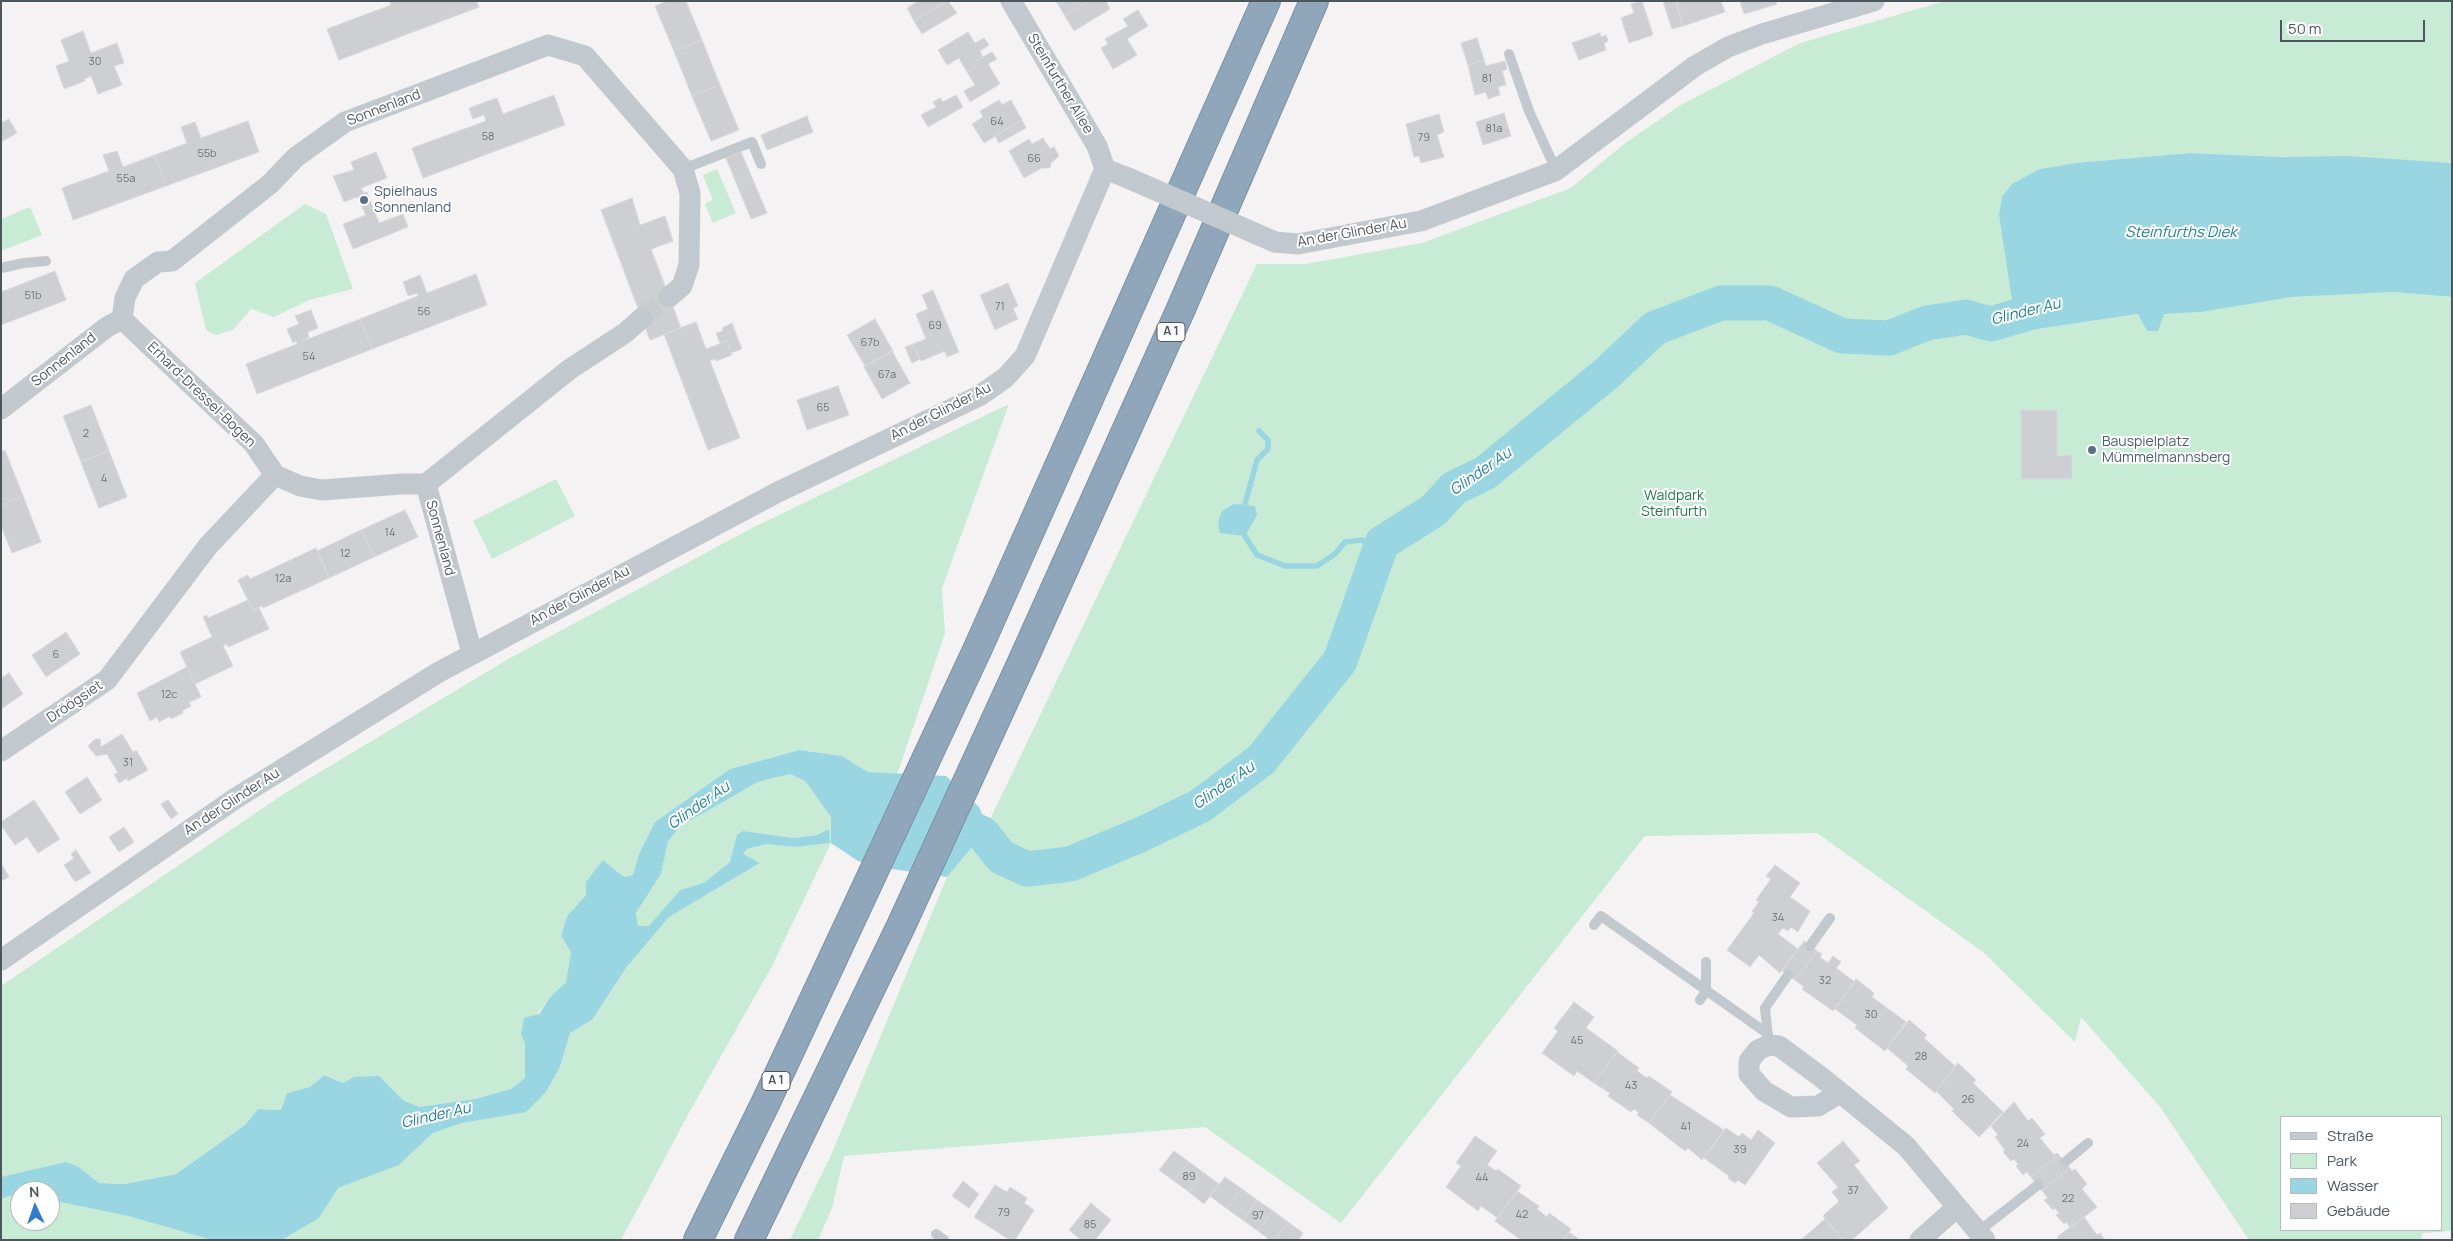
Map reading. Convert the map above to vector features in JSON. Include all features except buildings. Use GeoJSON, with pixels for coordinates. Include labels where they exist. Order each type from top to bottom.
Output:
{"type":"FeatureCollection","features":[{"type":"Feature","properties":{"kind":"highway","name":"A 1"},"geometry":{"type":"LineString","coordinates":[[698,1240],[852,920],[978,648],[1266,1]]}},
{"type":"Feature","properties":{"kind":"highway","name":"A 1"},"geometry":{"type":"LineString","coordinates":[[749,1240],[900,928],[1023,660],[1180,311],[1314,1]]}},
{"type":"Feature","properties":{"kind":"street","name":"Steinfurther Allee"},"geometry":{"type":"LineString","coordinates":[[1011,1],[1097,146],[1105,169]]}},
{"type":"Feature","properties":{"kind":"street","name":"An der Glinder Au"},"geometry":{"type":"LineString","coordinates":[[1,960],[236,798],[472,653],[778,492],[979,396],[1006,378],[1024,356],[1105,169],[1275,242],[1298,244],[1421,220],[1556,170],[1695,66],[1728,47],[1762,34],[1874,1]]}},
{"type":"Feature","properties":{"kind":"street","name":"Sonnenland"},"geometry":{"type":"LineString","coordinates":[[1,409],[108,327],[122,319],[125,298],[134,279],[158,262],[172,261],[270,184],[296,157],[345,122],[548,45],[585,56],[683,169],[690,193],[689,265],[682,286],[669,297]]}},
{"type":"Feature","properties":{"kind":"street","name":"Sonnenland"},"geometry":{"type":"LineString","coordinates":[[472,653],[426,484],[570,369],[625,333],[642,318]]}},
{"type":"Feature","properties":{"kind":"street","name":"Erhard-Dressel-Bogen"},"geometry":{"type":"LineString","coordinates":[[122,319],[254,444],[275,475]]}},
{"type":"Feature","properties":{"kind":"street"},"geometry":{"type":"LineString","coordinates":[[275,475],[300,486],[322,490],[426,484]]}},
{"type":"Feature","properties":{"kind":"street","name":"Dröögsiet"},"geometry":{"type":"LineString","coordinates":[[1,751],[107,680],[208,546],[275,475]]}},
{"type":"Feature","properties":{"kind":"street"},"geometry":{"type":"LineString","coordinates":[[1840,1093],[1818,1106],[1790,1107],[1764,1091],[1749,1074],[1749,1061],[1768,1040],[1779,1046],[1840,1093],[1906,1146],[1982,1236]]}},
{"type":"Feature","properties":{"kind":"street"},"geometry":{"type":"LineString","coordinates":[[1920,1240],[1957,1207]]}},
{"type":"Feature","properties":{"kind":"lane"},"geometry":{"type":"LineString","coordinates":[[1508,54],[1529,110],[1556,170]]}},
{"type":"Feature","properties":{"kind":"lane"},"geometry":{"type":"LineString","coordinates":[[683,169],[752,142],[761,164]]}},
{"type":"Feature","properties":{"kind":"lane"},"geometry":{"type":"LineString","coordinates":[[1,268],[46,261]]}},
{"type":"Feature","properties":{"kind":"lane"},"geometry":{"type":"LineString","coordinates":[[1594,925],[1601,916],[1706,991],[1768,1040]]}},
{"type":"Feature","properties":{"kind":"lane"},"geometry":{"type":"LineString","coordinates":[[1810,946],[1830,918]]}},
{"type":"Feature","properties":{"kind":"lane"},"geometry":{"type":"LineString","coordinates":[[1700,1000],[1706,991],[1706,962]]}},
{"type":"Feature","properties":{"kind":"lane"},"geometry":{"type":"LineString","coordinates":[[1768,1040],[1765,1008],[1788,975]]}},
{"type":"Feature","properties":{"kind":"lane"},"geometry":{"type":"LineString","coordinates":[[2065,1162],[2088,1143]]}},
{"type":"Feature","properties":{"kind":"lane"},"geometry":{"type":"LineString","coordinates":[[1982,1236],[2038,1185]]}},
{"type":"Feature","properties":{"kind":"green space","name":"Waldpark Steinfurth"},"geometry":{"type":"Polygon","coordinates":[[[1945,1],[2452,1],[2452,163],[2190,153],[2075,163],[2040,169],[1999,215],[2012,300],[2003,303],[2005,325],[2021,329],[2031,330],[2139,314],[2147,331],[2164,314],[2201,312],[2293,297],[2394,292],[2452,297],[2452,1231],[2422,1233],[2421,1240],[2249,1240],[2161,1108],[2081,1017],[2075,1042],[1983,952],[1817,833],[1645,836],[1341,1223],[1205,1127],[844,1156],[832,1208],[818,1240],[790,1240],[831,1155],[947,877],[983,834],[1257,264],[1306,264],[1422,243],[1571,188],[1624,144],[1679,106],[1800,43],[1945,1]]]}},
{"type":"Feature","properties":{"kind":"green space"},"geometry":{"type":"Polygon","coordinates":[[[717,169],[736,213],[713,223],[705,204],[713,200],[703,175],[717,169]]]}},
{"type":"Feature","properties":{"kind":"green space"},"geometry":{"type":"Polygon","coordinates":[[[305,204],[326,214],[353,289],[309,300],[274,317],[251,309],[233,330],[216,335],[206,330],[195,283],[305,204]]]}},
{"type":"Feature","properties":{"kind":"green space"},"geometry":{"type":"Polygon","coordinates":[[[30,207],[42,235],[1,251],[1,219],[30,207]]]}},
{"type":"Feature","properties":{"kind":"green space"},"geometry":{"type":"Polygon","coordinates":[[[1009,404],[942,588],[945,633],[897,775],[868,772],[842,756],[799,750],[747,764],[730,769],[655,822],[639,854],[633,875],[624,877],[603,860],[586,895],[567,916],[561,936],[571,952],[566,982],[551,996],[521,1035],[525,1043],[525,1078],[511,1089],[475,1099],[419,1107],[403,1100],[379,1077],[354,1077],[343,1083],[324,1075],[310,1087],[287,1093],[281,1110],[258,1109],[245,1125],[176,1174],[125,1184],[99,1183],[79,1167],[1,1177],[1,986],[285,793],[510,658],[750,529],[1009,404]]]}},
{"type":"Feature","properties":{"kind":"green space"},"geometry":{"type":"Polygon","coordinates":[[[556,479],[575,516],[492,559],[473,521],[556,479]]]}},
{"type":"Feature","properties":{"kind":"green space"},"geometry":{"type":"Polygon","coordinates":[[[790,774],[805,781],[831,817],[831,843],[771,968],[691,1109],[621,1240],[268,1240],[319,1218],[337,1188],[399,1165],[433,1133],[462,1123],[526,1111],[546,1092],[560,1067],[570,1033],[592,1020],[626,968],[669,917],[759,864],[743,854],[747,849],[767,844],[795,847],[829,829],[817,835],[793,838],[743,831],[737,834],[730,862],[704,884],[680,890],[649,927],[638,926],[636,913],[661,874],[668,842],[679,827],[758,782],[790,774]]]}},
{"type":"Feature","properties":{"kind":"green space"},"geometry":{"type":"Polygon","coordinates":[[[10,1196],[10,1231],[60,1231],[60,1202],[128,1216],[212,1240],[1,1240],[1,1199],[10,1196]]]}},
{"type":"Feature","properties":{"kind":"water","name":"Steinfurths Diek"},"geometry":{"type":"Polygon","coordinates":[[[2190,153],[2285,157],[2348,156],[2452,163],[2452,297],[2394,292],[2293,297],[2201,312],[2164,314],[2158,331],[2147,331],[2138,314],[2031,330],[2005,325],[2003,302],[2012,300],[1999,215],[2002,197],[2012,184],[2040,169],[2075,163],[2190,153]]]}},
{"type":"Feature","properties":{"kind":"water"},"geometry":{"type":"Polygon","coordinates":[[[1234,504],[1255,506],[1257,515],[1245,536],[1220,533],[1218,522],[1222,511],[1234,504]]]}},
{"type":"Feature","properties":{"kind":"water"},"geometry":{"type":"Polygon","coordinates":[[[799,750],[842,756],[868,772],[946,776],[979,807],[987,825],[983,834],[947,877],[885,868],[858,861],[831,843],[831,817],[805,781],[790,774],[758,782],[679,827],[668,842],[661,874],[636,913],[638,926],[649,926],[680,890],[704,883],[730,862],[737,834],[743,831],[793,838],[817,835],[829,829],[830,843],[795,847],[767,844],[747,849],[743,854],[760,863],[669,917],[626,968],[592,1020],[570,1033],[560,1067],[546,1092],[526,1112],[462,1123],[433,1133],[399,1165],[338,1188],[319,1218],[283,1239],[212,1240],[128,1216],[60,1202],[60,1181],[10,1181],[10,1196],[1,1199],[1,1177],[66,1162],[79,1167],[99,1183],[125,1184],[176,1174],[245,1125],[258,1109],[281,1110],[287,1093],[310,1087],[324,1075],[343,1083],[354,1077],[379,1076],[403,1100],[419,1107],[475,1099],[511,1089],[525,1078],[525,1043],[521,1035],[524,1018],[539,1014],[551,996],[566,982],[571,952],[561,936],[567,916],[586,895],[586,882],[603,860],[624,877],[633,875],[639,854],[655,822],[730,769],[799,750]]]}},
{"type":"Feature","properties":{"kind":"waterway","name":"Glinder Au"},"geometry":{"type":"LineString","coordinates":[[938,822],[972,829],[983,834],[1001,857],[1027,869],[1070,864],[1140,835],[1200,806],[1261,760],[1340,661],[1382,543],[1434,510],[1454,488],[1485,473],[1606,374],[1655,328],[1721,303],[1770,303],[1842,336],[1889,338],[1927,323],[1966,317],[1991,324],[2049,307]]}},
{"type":"Feature","properties":{"kind":"waterway"},"geometry":{"type":"LineString","coordinates":[[1245,504],[1257,460],[1268,449],[1268,440],[1259,431]]}},
{"type":"Feature","properties":{"kind":"waterway"},"geometry":{"type":"LineString","coordinates":[[1245,536],[1257,555],[1285,566],[1317,566],[1335,554],[1345,542],[1362,540],[1371,548],[1376,561]]}},
{"type":"Feature","properties":{"kind":"tunnel"},"geometry":{"type":"LineString","coordinates":[[642,318],[669,297]]}},
{"type":"Feature","properties":{"kind":"place","name":"Spielhaus Sonnenland"},"geometry":{"type":"Point","coordinates":[364,200]}},
{"type":"Feature","properties":{"kind":"place","name":"Bauspielplatz Mümmelmannsberg"},"geometry":{"type":"Point","coordinates":[2092,450]}}]}
